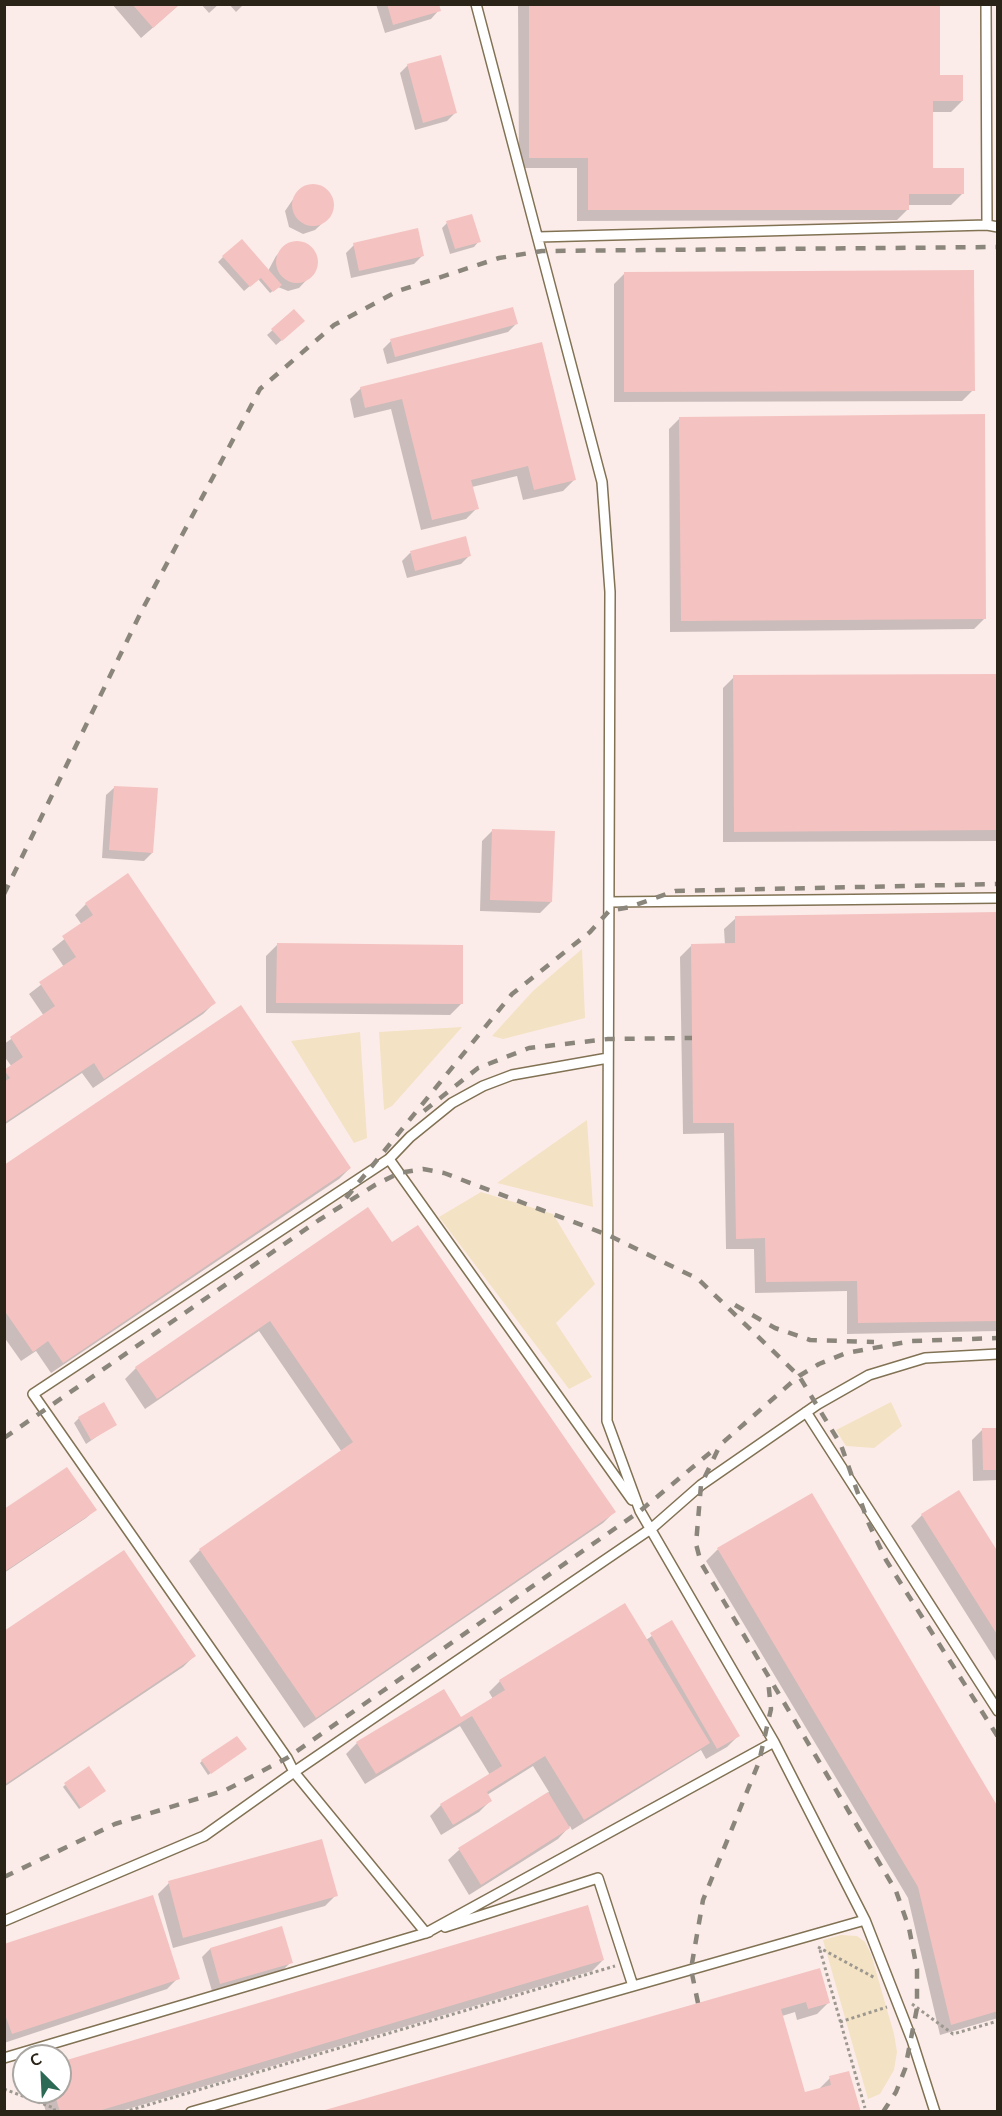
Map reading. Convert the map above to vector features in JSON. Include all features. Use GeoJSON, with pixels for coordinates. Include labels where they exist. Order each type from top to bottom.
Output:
{"type":"FeatureCollection","features":[{"type":"Feature","properties":{"kind":"lane"},"geometry":{"type":"LineString","coordinates":[[476,4],[602,482],[610,592],[607,1421],[640,1511]]}},
{"type":"Feature","properties":{"kind":"lane"},"geometry":{"type":"LineString","coordinates":[[986,4],[987,225]]}},
{"type":"Feature","properties":{"kind":"lane"},"geometry":{"type":"LineString","coordinates":[[538,237],[987,225],[998,227]]}},
{"type":"Feature","properties":{"kind":"lane"},"geometry":{"type":"LineString","coordinates":[[609,902],[998,898]]}},
{"type":"Feature","properties":{"kind":"lane"},"geometry":{"type":"LineString","coordinates":[[426,1933],[294,1772],[287,1758],[33,1394],[388,1159],[410,1137],[452,1103],[483,1086],[512,1075],[608,1058]]}},
{"type":"Feature","properties":{"kind":"lane"},"geometry":{"type":"LineString","coordinates":[[388,1159],[652,1528],[774,1742],[865,1920],[898,2004],[935,2112]]}},
{"type":"Feature","properties":{"kind":"lane"},"geometry":{"type":"LineString","coordinates":[[4,1921],[204,1836],[652,1528],[701,1485],[806,1412],[869,1375],[925,1358],[998,1354]]}},
{"type":"Feature","properties":{"kind":"lane"},"geometry":{"type":"LineString","coordinates":[[806,1412],[998,1711]]}},
{"type":"Feature","properties":{"kind":"lane"},"geometry":{"type":"LineString","coordinates":[[426,1933],[774,1742]]}},
{"type":"Feature","properties":{"kind":"lane"},"geometry":{"type":"LineString","coordinates":[[4,2058],[426,1933],[598,1878],[633,1986]]}},
{"type":"Feature","properties":{"kind":"lane"},"geometry":{"type":"LineString","coordinates":[[191,2112],[865,1920]]}},
{"type":"Feature","properties":{"kind":"path"},"geometry":{"type":"LineString","coordinates":[[819,1948],[865,2108]]}},
{"type":"Feature","properties":{"kind":"path"},"geometry":{"type":"LineString","coordinates":[[124,2112],[626,1963]]}},
{"type":"Feature","properties":{"kind":"path"},"geometry":{"type":"LineString","coordinates":[[840,2022],[898,2004]]}},
{"type":"Feature","properties":{"kind":"path"},"geometry":{"type":"LineString","coordinates":[[4,2089],[54,2108],[55,2112]]}},
{"type":"Feature","properties":{"kind":"shaded area"},"geometry":{"type":"Polygon","coordinates":[[[5,5],[997,5],[997,2111],[5,2112],[5,5]]]}},
{"type":"Feature","properties":{"kind":"shaded area"},"geometry":{"type":"Polygon","coordinates":[[[582,949],[585,1018],[503,1039],[492,1036],[533,991],[582,949]]]}},
{"type":"Feature","properties":{"kind":"shaded area"},"geometry":{"type":"Polygon","coordinates":[[[462,1027],[392,1106],[384,1110],[379,1032],[462,1027]]]}},
{"type":"Feature","properties":{"kind":"shaded area"},"geometry":{"type":"Polygon","coordinates":[[[360,1032],[367,1138],[354,1143],[291,1041],[360,1032]]]}},
{"type":"Feature","properties":{"kind":"shaded area"},"geometry":{"type":"Polygon","coordinates":[[[587,1120],[593,1207],[497,1183],[587,1120]]]}},
{"type":"Feature","properties":{"kind":"shaded area"},"geometry":{"type":"Polygon","coordinates":[[[481,1192],[553,1214],[595,1284],[556,1323],[592,1377],[569,1389],[439,1217],[481,1192]]]}},
{"type":"Feature","properties":{"kind":"shaded area"},"geometry":{"type":"Polygon","coordinates":[[[891,1402],[902,1426],[874,1448],[846,1446],[836,1430],[891,1402]]]}},
{"type":"Feature","properties":{"kind":"shaded area"},"geometry":{"type":"Polygon","coordinates":[[[841,1935],[857,1936],[865,1942],[871,1954],[897,2052],[894,2070],[880,2094],[868,2099],[823,1940],[841,1935]]]}},
{"type":"Feature","properties":{"kind":"building"},"geometry":{"type":"Polygon","coordinates":[[[132,4],[180,4],[153,28],[132,4]]]}},
{"type":"Feature","properties":{"kind":"building"},"geometry":{"type":"Polygon","coordinates":[[[387,4],[439,4],[441,11],[393,25],[387,4]]]}},
{"type":"Feature","properties":{"kind":"building"},"geometry":{"type":"Polygon","coordinates":[[[529,4],[940,4],[940,75],[963,75],[963,101],[933,101],[933,168],[964,168],[964,194],[909,194],[909,210],[588,210],[588,158],[529,158],[529,4]]]}},
{"type":"Feature","properties":{"kind":"building"},"geometry":{"type":"Polygon","coordinates":[[[441,55],[457,113],[423,123],[407,64],[441,55]]]}},
{"type":"Feature","properties":{"kind":"building"},"geometry":{"type":"Polygon","coordinates":[[[313,184],[328,190],[334,205],[328,220],[313,226],[298,220],[292,205],[298,190],[313,184]]]}},
{"type":"Feature","properties":{"kind":"building"},"geometry":{"type":"Polygon","coordinates":[[[472,214],[481,242],[455,249],[446,221],[472,214]]]}},
{"type":"Feature","properties":{"kind":"building"},"geometry":{"type":"Polygon","coordinates":[[[418,228],[424,256],[359,271],[353,243],[418,228]]]}},
{"type":"Feature","properties":{"kind":"building"},"geometry":{"type":"Polygon","coordinates":[[[242,239],[282,285],[273,292],[261,278],[250,287],[222,256],[242,239]]]}},
{"type":"Feature","properties":{"kind":"building"},"geometry":{"type":"Polygon","coordinates":[[[297,241],[312,247],[318,262],[312,277],[297,283],[282,277],[276,262],[282,247],[297,241]]]}},
{"type":"Feature","properties":{"kind":"building"},"geometry":{"type":"Polygon","coordinates":[[[974,270],[975,391],[624,392],[624,272],[974,270]]]}},
{"type":"Feature","properties":{"kind":"building"},"geometry":{"type":"Polygon","coordinates":[[[513,307],[518,324],[395,357],[390,339],[513,307]]]}},
{"type":"Feature","properties":{"kind":"building"},"geometry":{"type":"Polygon","coordinates":[[[294,309],[305,321],[282,341],[271,329],[294,309]]]}},
{"type":"Feature","properties":{"kind":"building"},"geometry":{"type":"Polygon","coordinates":[[[542,342],[576,480],[534,490],[528,466],[471,480],[479,509],[432,520],[402,399],[365,408],[360,387],[542,342]]]}},
{"type":"Feature","properties":{"kind":"building"},"geometry":{"type":"Polygon","coordinates":[[[985,414],[986,619],[681,621],[679,417],[985,414]]]}},
{"type":"Feature","properties":{"kind":"building"},"geometry":{"type":"Polygon","coordinates":[[[466,536],[471,556],[415,571],[410,551],[466,536]]]}},
{"type":"Feature","properties":{"kind":"building"},"geometry":{"type":"Polygon","coordinates":[[[998,674],[998,830],[734,832],[733,675],[998,674]]]}},
{"type":"Feature","properties":{"kind":"building"},"geometry":{"type":"Polygon","coordinates":[[[114,786],[158,788],[153,853],[109,850],[114,786]]]}},
{"type":"Feature","properties":{"kind":"building"},"geometry":{"type":"Polygon","coordinates":[[[492,829],[555,831],[552,902],[490,900],[492,829]]]}},
{"type":"Feature","properties":{"kind":"building"},"geometry":{"type":"Polygon","coordinates":[[[128,873],[216,1003],[104,1079],[94,1063],[4,1123],[4,1082],[10,1078],[4,1070],[23,1057],[10,1037],[55,1006],[39,982],[76,957],[62,936],[93,915],[85,903],[128,873]]]}},
{"type":"Feature","properties":{"kind":"building"},"geometry":{"type":"Polygon","coordinates":[[[998,912],[998,1321],[858,1323],[857,1281],[766,1282],[765,1238],[736,1239],[734,1123],[693,1123],[691,944],[735,943],[735,916],[998,912]]]}},
{"type":"Feature","properties":{"kind":"building"},"geometry":{"type":"Polygon","coordinates":[[[277,943],[463,945],[463,1004],[276,1003],[277,943]]]}},
{"type":"Feature","properties":{"kind":"building"},"geometry":{"type":"Polygon","coordinates":[[[241,1005],[351,1168],[63,1363],[48,1341],[33,1352],[4,1310],[4,1165],[241,1005]]]}},
{"type":"Feature","properties":{"kind":"building"},"geometry":{"type":"Polygon","coordinates":[[[368,1207],[392,1242],[418,1225],[616,1512],[316,1718],[199,1549],[353,1442],[270,1321],[157,1399],[135,1367],[368,1207]]]}},
{"type":"Feature","properties":{"kind":"building"},"geometry":{"type":"Polygon","coordinates":[[[104,1402],[117,1425],[91,1440],[78,1417],[104,1402]]]}},
{"type":"Feature","properties":{"kind":"building"},"geometry":{"type":"Polygon","coordinates":[[[982,1428],[998,1428],[998,1470],[983,1470],[982,1428]]]}},
{"type":"Feature","properties":{"kind":"building"},"geometry":{"type":"Polygon","coordinates":[[[67,1467],[97,1510],[4,1572],[4,1509],[67,1467]]]}},
{"type":"Feature","properties":{"kind":"building"},"geometry":{"type":"Polygon","coordinates":[[[959,1490],[998,1552],[998,1636],[921,1514],[959,1490]]]}},
{"type":"Feature","properties":{"kind":"building"},"geometry":{"type":"Polygon","coordinates":[[[812,1493],[998,1807],[998,2011],[951,2025],[918,1887],[717,1548],[812,1493]]]}},
{"type":"Feature","properties":{"kind":"building"},"geometry":{"type":"Polygon","coordinates":[[[124,1550],[196,1656],[4,1785],[4,1631],[124,1550]]]}},
{"type":"Feature","properties":{"kind":"building"},"geometry":{"type":"Polygon","coordinates":[[[625,1603],[710,1743],[584,1820],[545,1756],[487,1792],[492,1801],[453,1825],[440,1804],[502,1766],[472,1716],[376,1774],[356,1742],[444,1689],[461,1717],[505,1690],[499,1680],[625,1603]]]}},
{"type":"Feature","properties":{"kind":"building"},"geometry":{"type":"Polygon","coordinates":[[[672,1620],[740,1736],[717,1749],[650,1633],[672,1620]]]}},
{"type":"Feature","properties":{"kind":"building"},"geometry":{"type":"Polygon","coordinates":[[[237,1736],[247,1749],[211,1774],[201,1760],[237,1736]]]}},
{"type":"Feature","properties":{"kind":"building"},"geometry":{"type":"Polygon","coordinates":[[[89,1766],[106,1791],[81,1808],[64,1783],[89,1766]]]}},
{"type":"Feature","properties":{"kind":"building"},"geometry":{"type":"Polygon","coordinates":[[[548,1792],[570,1828],[481,1885],[458,1848],[548,1792]]]}},
{"type":"Feature","properties":{"kind":"building"},"geometry":{"type":"Polygon","coordinates":[[[322,1839],[338,1896],[183,1938],[168,1881],[322,1839]]]}},
{"type":"Feature","properties":{"kind":"building"},"geometry":{"type":"Polygon","coordinates":[[[153,1895],[180,1979],[12,2034],[4,2012],[4,1944],[153,1895]]]}},
{"type":"Feature","properties":{"kind":"building"},"geometry":{"type":"Polygon","coordinates":[[[588,1905],[604,1960],[95,2112],[60,2112],[58,2104],[72,2104],[72,2058],[588,1905]]]}},
{"type":"Feature","properties":{"kind":"building"},"geometry":{"type":"Polygon","coordinates":[[[282,1926],[293,1963],[220,1984],[210,1948],[282,1926]]]}},
{"type":"Feature","properties":{"kind":"building"},"geometry":{"type":"Polygon","coordinates":[[[820,1968],[830,2003],[808,2009],[806,2002],[781,2009],[805,2092],[831,2085],[829,2076],[849,2071],[861,2112],[318,2112],[820,1968]]]}},
{"type":"Feature","properties":{"kind":"railway"},"geometry":{"type":"LineString","coordinates":[[4,894],[141,612],[260,389],[334,325],[398,291],[499,258],[542,251],[998,247]]}},
{"type":"Feature","properties":{"kind":"railway"},"geometry":{"type":"LineString","coordinates":[[346,1198],[512,994],[590,932],[609,911],[630,907],[675,891],[998,884]]}},
{"type":"Feature","properties":{"kind":"railway"},"geometry":{"type":"LineString","coordinates":[[424,1111],[478,1068],[529,1048],[608,1039],[692,1038]]}},
{"type":"Feature","properties":{"kind":"railway"},"geometry":{"type":"LineString","coordinates":[[4,1438],[319,1220],[375,1185],[399,1173],[423,1169],[444,1173],[608,1235],[698,1279],[799,1376],[841,1445],[868,1522],[886,1560],[998,1737]]}},
{"type":"Feature","properties":{"kind":"railway"},"geometry":{"type":"LineString","coordinates":[[735,1305],[775,1328],[810,1340],[874,1342]]}},
{"type":"Feature","properties":{"kind":"railway"},"geometry":{"type":"LineString","coordinates":[[883,2112],[896,2092],[905,2069],[917,2008],[917,1969],[909,1928],[896,1891],[701,1563],[696,1544],[701,1485],[720,1445],[799,1376],[819,1364],[846,1353],[912,1341],[998,1338]]}},
{"type":"Feature","properties":{"kind":"railway"},"geometry":{"type":"LineString","coordinates":[[4,1877],[115,1824],[226,1790],[287,1758],[640,1511],[717,1447]]}},
{"type":"Feature","properties":{"kind":"railway"},"geometry":{"type":"LineString","coordinates":[[698,2003],[691,1969],[703,1900],[759,1762],[771,1709],[768,1680]]}}]}
